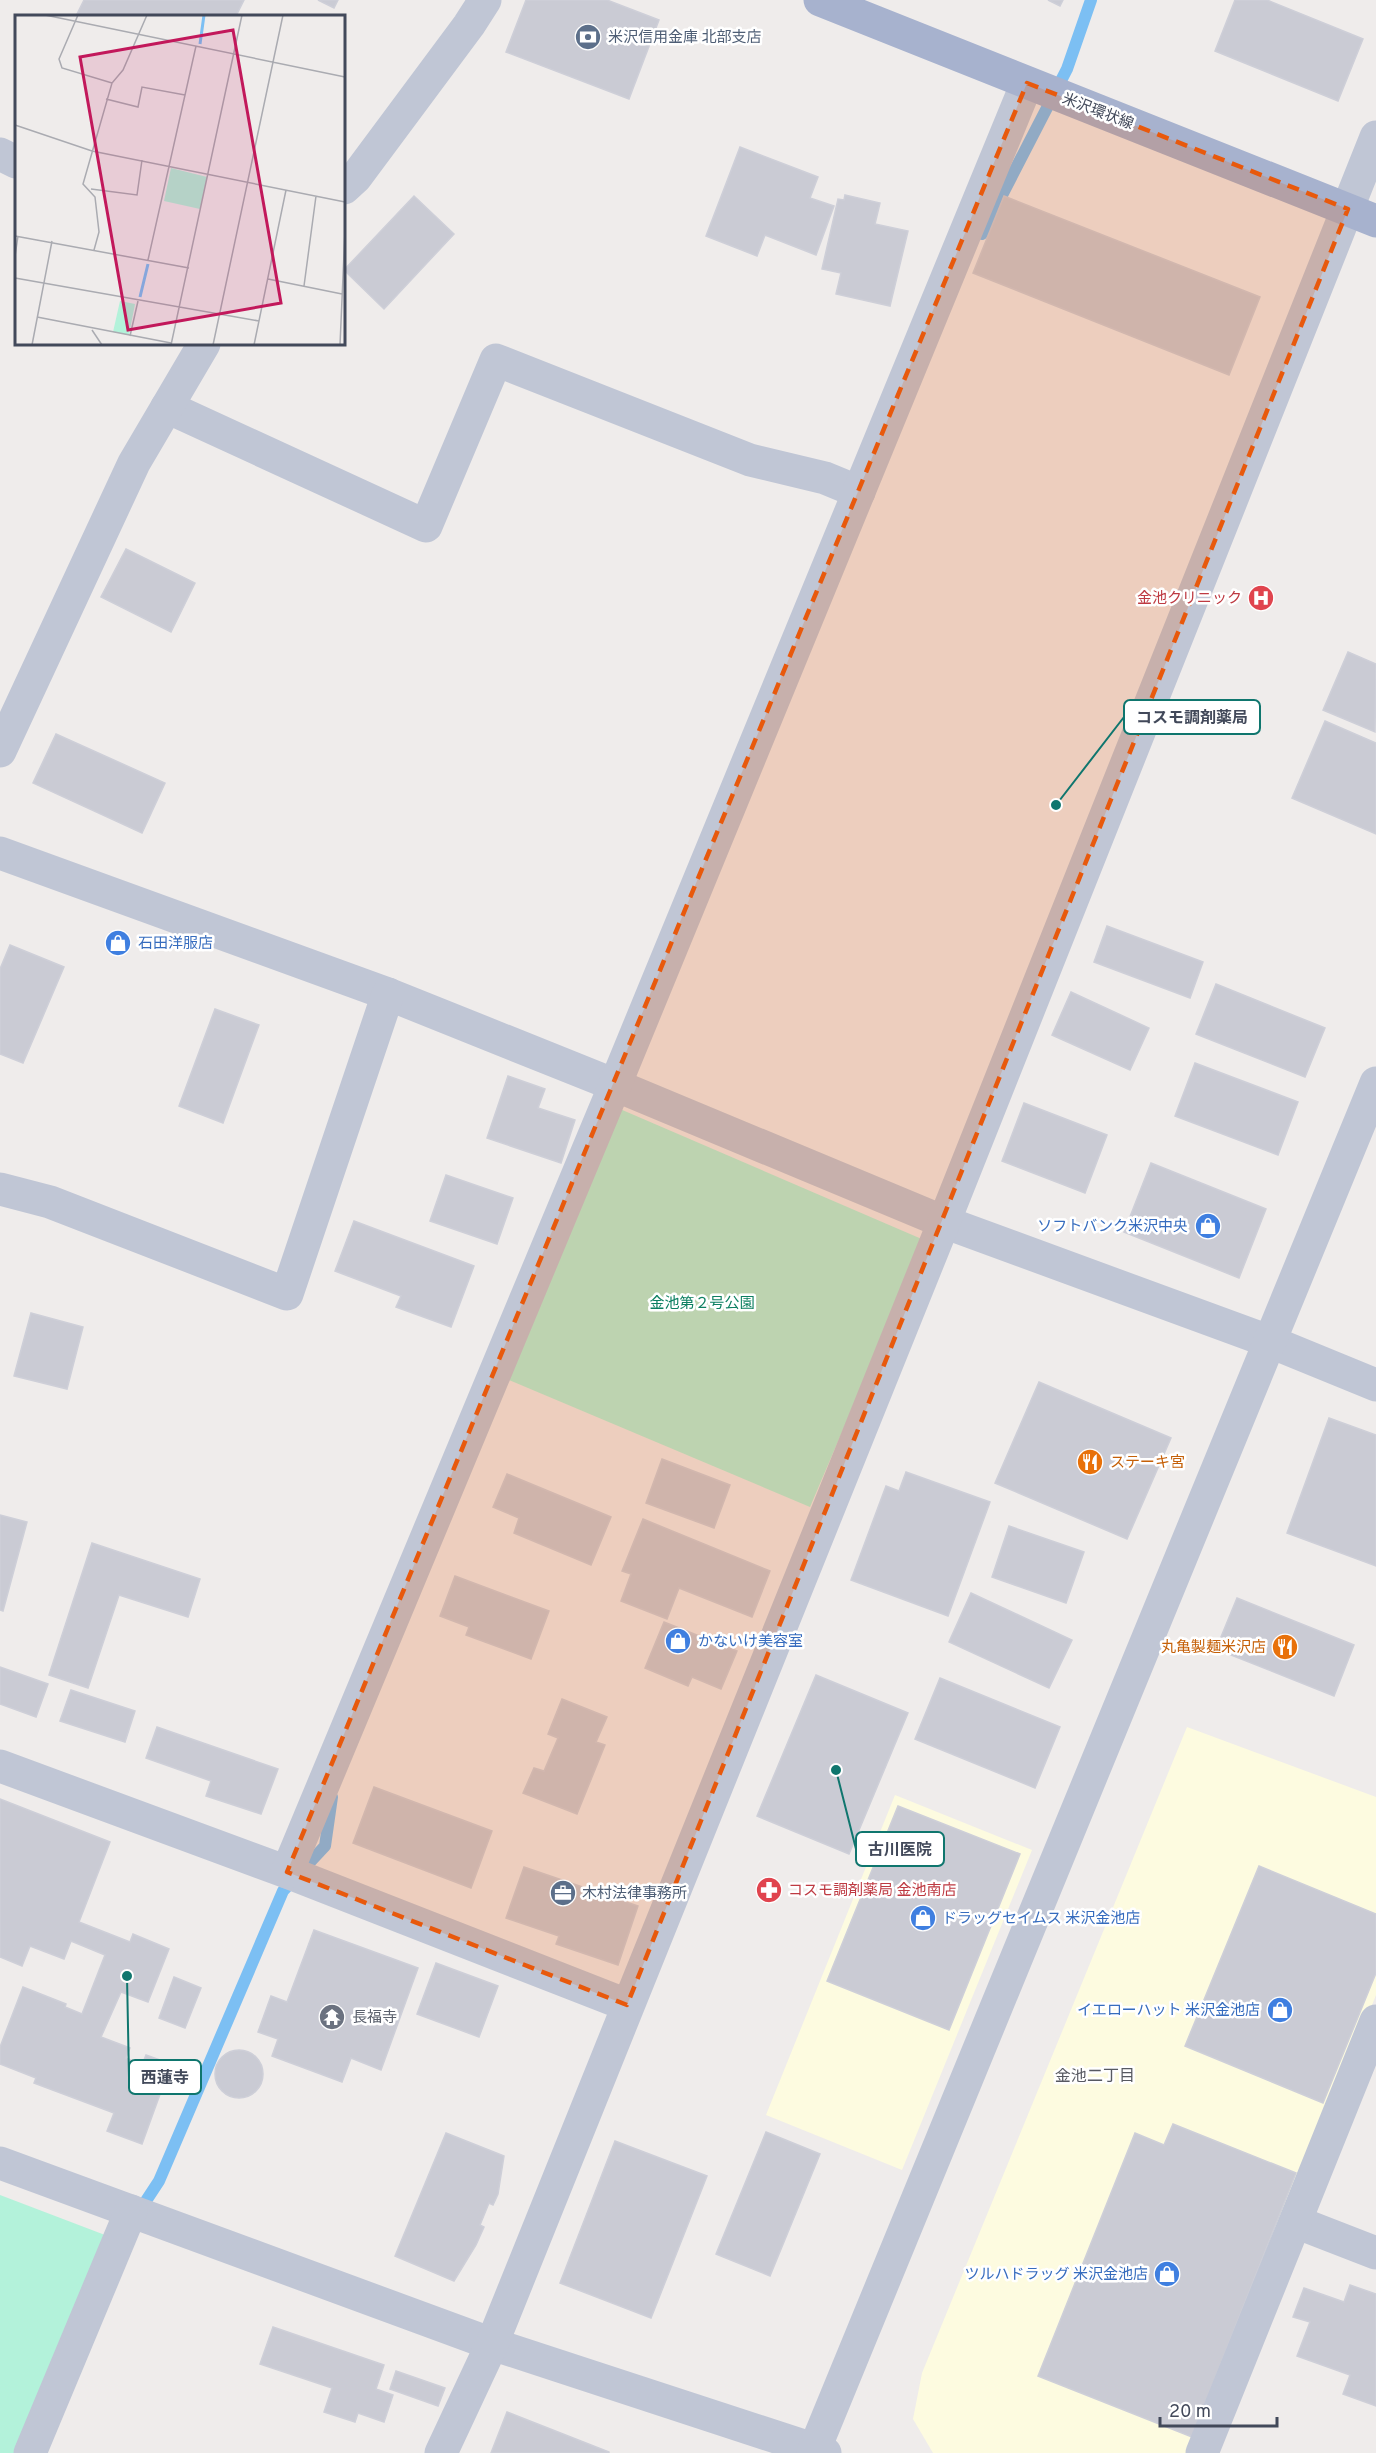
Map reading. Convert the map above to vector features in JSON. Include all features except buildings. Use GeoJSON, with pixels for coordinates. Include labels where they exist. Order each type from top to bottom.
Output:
{"type":"FeatureCollection","features":[{"type":"Feature","properties":{"kind":"main road","name":"米沢環状線"},"geometry":{"type":"LineString","coordinates":[[820,0],[1362,216]]}},
{"type":"Feature","properties":{"kind":"street"},"geometry":{"type":"LineString","coordinates":[[345,187],[356,177],[485,0]]}},
{"type":"Feature","properties":{"kind":"street"},"geometry":{"type":"LineString","coordinates":[[287,1872],[615,1085],[1027,83]]}},
{"type":"Feature","properties":{"kind":"street"},"geometry":{"type":"LineString","coordinates":[[441,2453],[492,2344],[944,1222],[1362,216],[1376,137]]}},
{"type":"Feature","properties":{"kind":"street"},"geometry":{"type":"LineString","coordinates":[[0,154],[15,162]]}},
{"type":"Feature","properties":{"kind":"street"},"geometry":{"type":"LineString","coordinates":[[0,750],[134,463],[203,345]]}},
{"type":"Feature","properties":{"kind":"street"},"geometry":{"type":"LineString","coordinates":[[167,406],[426,526],[496,360],[750,460],[825,478],[859,492]]}},
{"type":"Feature","properties":{"kind":"street"},"geometry":{"type":"LineString","coordinates":[[0,853],[388,994],[615,1085],[944,1222],[1271,1342],[1376,1385]]}},
{"type":"Feature","properties":{"kind":"street"},"geometry":{"type":"LineString","coordinates":[[0,1190],[50,1202],[287,1294],[388,994]]}},
{"type":"Feature","properties":{"kind":"street"},"geometry":{"type":"LineString","coordinates":[[0,2163],[492,2344],[818,2452],[1376,1083]]}},
{"type":"Feature","properties":{"kind":"street"},"geometry":{"type":"LineString","coordinates":[[0,1766],[287,1872],[627,2005]]}},
{"type":"Feature","properties":{"kind":"street"},"geometry":{"type":"LineString","coordinates":[[1202,2453],[1376,2021]]}},
{"type":"Feature","properties":{"kind":"street"},"geometry":{"type":"LineString","coordinates":[[30,2453],[131,2211]]}},
{"type":"Feature","properties":{"kind":"street"},"geometry":{"type":"LineString","coordinates":[[1296,2222],[1376,2253]]}},
{"type":"Feature","properties":{"kind":"highlighted area"},"geometry":{"type":"Polygon","coordinates":[[[1027,83],[1348,209],[627,2005],[287,1872],[1027,83]]]}},
{"type":"Feature","properties":{"kind":"shaded area"},"geometry":{"type":"Polygon","coordinates":[[[1187,1727],[1376,1797],[1376,1995],[1192,2453],[933,2453],[913,2419],[922,2373],[1187,1727]]]}},
{"type":"Feature","properties":{"kind":"shaded area"},"geometry":{"type":"Polygon","coordinates":[[[895,1795],[1032,1850],[902,2170],[766,2115],[895,1795]]]}},
{"type":"Feature","properties":{"kind":"green space","name":"金池第２号公園"},"geometry":{"type":"Polygon","coordinates":[[[620,1109],[924,1240],[810,1507],[509,1380],[620,1109]]]}},
{"type":"Feature","properties":{"kind":"green space"},"geometry":{"type":"Polygon","coordinates":[[[0,2195],[105,2235],[19,2453],[0,2453],[0,2195]]]}},
{"type":"Feature","properties":{"kind":"waterway"},"geometry":{"type":"LineString","coordinates":[[982,234],[1067,69],[1091,0]]}},
{"type":"Feature","properties":{"kind":"waterway"},"geometry":{"type":"LineString","coordinates":[[138,2213],[159,2181],[283,1891],[325,1846],[332,1797]]}},
{"type":"Feature","properties":{"kind":"place","name":"米沢信用金庫 北部支店"},"geometry":{"type":"Point","coordinates":[588,37]}},
{"type":"Feature","properties":{"kind":"place","name":"金池クリニック"},"geometry":{"type":"Point","coordinates":[1261,598]}},
{"type":"Feature","properties":{"kind":"place","name":"コスモ調剤薬局"},"geometry":{"type":"Point","coordinates":[1056,805]}},
{"type":"Feature","properties":{"kind":"place","name":"石田洋服店"},"geometry":{"type":"Point","coordinates":[118,943]}},
{"type":"Feature","properties":{"kind":"place","name":"ソフトバンク米沢中央"},"geometry":{"type":"Point","coordinates":[1208,1226]}},
{"type":"Feature","properties":{"kind":"place","name":"ステーキ宮"},"geometry":{"type":"Point","coordinates":[1090,1462]}},
{"type":"Feature","properties":{"kind":"place","name":"かないけ美容室"},"geometry":{"type":"Point","coordinates":[678,1641]}},
{"type":"Feature","properties":{"kind":"place","name":"丸亀製麺米沢店"},"geometry":{"type":"Point","coordinates":[1285,1647]}},
{"type":"Feature","properties":{"kind":"place","name":"古川医院"},"geometry":{"type":"Point","coordinates":[836,1770]}},
{"type":"Feature","properties":{"kind":"place","name":"コスモ調剤薬局 金池南店"},"geometry":{"type":"Point","coordinates":[769,1890]}},
{"type":"Feature","properties":{"kind":"place","name":"木村法律事務所"},"geometry":{"type":"Point","coordinates":[563,1893]}},
{"type":"Feature","properties":{"kind":"place","name":"ドラッグセイムス 米沢金池店"},"geometry":{"type":"Point","coordinates":[923,1918]}},
{"type":"Feature","properties":{"kind":"place","name":"西蓮寺"},"geometry":{"type":"Point","coordinates":[127,1976]}},
{"type":"Feature","properties":{"kind":"place","name":"イエローハット 米沢金池店"},"geometry":{"type":"Point","coordinates":[1280,2010]}},
{"type":"Feature","properties":{"kind":"place","name":"長福寺"},"geometry":{"type":"Point","coordinates":[332,2017]}},
{"type":"Feature","properties":{"kind":"place","name":"ツルハドラッグ 米沢金池店"},"geometry":{"type":"Point","coordinates":[1167,2274]}},
{"type":"Feature","properties":{"kind":"district","name":"金池二丁目"},"geometry":{"type":"Point","coordinates":[1095,2075]}}]}
